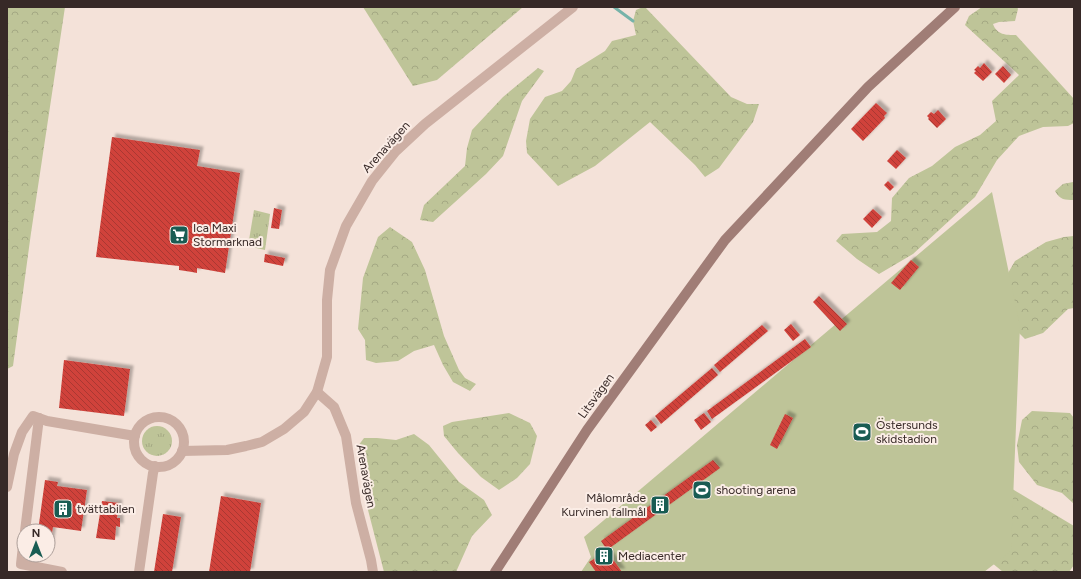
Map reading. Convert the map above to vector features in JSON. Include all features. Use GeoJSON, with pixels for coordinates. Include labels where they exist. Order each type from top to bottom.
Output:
{"type":"FeatureCollection","features":[{"type":"Feature","properties":{"kind":"main road","name":"Litsvägen"},"geometry":{"type":"LineString","coordinates":[[495,572],[587,430],[725,240],[868,87],[955,7]]}},
{"type":"Feature","properties":{"kind":"street","name":"Arenavägen"},"geometry":{"type":"LineString","coordinates":[[182,452],[227,450],[262,442],[284,429],[304,412],[317,392],[327,357],[327,300],[330,270],[346,226],[372,181],[396,152],[425,124],[569,8]]}},
{"type":"Feature","properties":{"kind":"street","name":"Arenavägen"},"geometry":{"type":"LineString","coordinates":[[317,392],[334,407],[346,436],[356,503],[373,572]]}},
{"type":"Feature","properties":{"kind":"street"},"geometry":{"type":"LineString","coordinates":[[7,487],[14,454],[22,432],[33,416],[135,436]]}},
{"type":"Feature","properties":{"kind":"street"},"geometry":{"type":"LineString","coordinates":[[162,417],[172,420],[183,433],[184,443],[182,452],[171,464],[155,466],[146,463],[137,453],[134,445],[138,428],[151,418],[162,417]]}},
{"type":"Feature","properties":{"kind":"street"},"geometry":{"type":"LineString","coordinates":[[26,523],[43,419]]}},
{"type":"Feature","properties":{"kind":"street"},"geometry":{"type":"LineString","coordinates":[[139,572],[155,466]]}},
{"type":"Feature","properties":{"kind":"street"},"geometry":{"type":"LineString","coordinates":[[21,563],[62,572]]}},
{"type":"Feature","properties":{"kind":"green space"},"geometry":{"type":"Polygon","coordinates":[[[7,7],[65,7],[31,233],[13,366],[7,369],[7,7]]]}},
{"type":"Feature","properties":{"kind":"green space"},"geometry":{"type":"Polygon","coordinates":[[[363,7],[523,7],[437,80],[413,86],[363,7]]]}},
{"type":"Feature","properties":{"kind":"green space"},"geometry":{"type":"Polygon","coordinates":[[[645,7],[731,97],[747,104],[759,104],[753,122],[719,168],[705,177],[695,165],[650,122],[595,166],[558,186],[527,153],[526,141],[530,119],[545,97],[562,91],[571,81],[576,69],[605,51],[612,41],[636,35],[633,21],[636,10],[645,7]]]}},
{"type":"Feature","properties":{"kind":"green space"},"geometry":{"type":"Polygon","coordinates":[[[982,7],[1017,7],[1018,9],[1015,21],[993,24],[1002,34],[1016,35],[1074,99],[1074,123],[1068,126],[1043,127],[1019,136],[997,160],[975,197],[913,254],[879,274],[857,259],[836,241],[842,234],[877,232],[891,221],[892,198],[909,178],[932,166],[955,147],[980,135],[996,121],[992,101],[1019,75],[965,25],[969,16],[982,7]]]}},
{"type":"Feature","properties":{"kind":"green space"},"geometry":{"type":"Polygon","coordinates":[[[538,68],[544,71],[522,101],[503,156],[486,174],[433,222],[420,220],[424,205],[465,166],[467,148],[472,130],[503,97],[538,68]]]}},
{"type":"Feature","properties":{"kind":"green space"},"geometry":{"type":"Polygon","coordinates":[[[1073,182],[1074,200],[1063,199],[1055,191],[1063,184],[1073,182]]]}},
{"type":"Feature","properties":{"kind":"green space","name":"Östersunds skidstadion"},"geometry":{"type":"Polygon","coordinates":[[[992,192],[1020,326],[1011,551],[984,572],[581,572],[591,557],[584,537],[992,192]]]}},
{"type":"Feature","properties":{"kind":"green space"},"geometry":{"type":"Polygon","coordinates":[[[254,210],[270,214],[265,250],[248,246],[254,210]]]}},
{"type":"Feature","properties":{"kind":"green space"},"geometry":{"type":"Polygon","coordinates":[[[390,227],[412,242],[425,270],[444,336],[459,370],[465,378],[476,384],[470,391],[453,382],[434,345],[414,351],[398,361],[376,363],[366,360],[365,340],[358,329],[363,278],[378,237],[390,227]]]}},
{"type":"Feature","properties":{"kind":"green space"},"geometry":{"type":"Polygon","coordinates":[[[1074,236],[1074,308],[1068,309],[1043,333],[1025,339],[1009,323],[1004,280],[1015,261],[1046,242],[1074,236]]]}},
{"type":"Feature","properties":{"kind":"green space"},"geometry":{"type":"Polygon","coordinates":[[[1032,411],[1070,413],[1074,418],[1074,504],[1062,493],[1037,485],[1019,462],[1017,445],[1022,420],[1032,411]]]}},
{"type":"Feature","properties":{"kind":"green space"},"geometry":{"type":"Polygon","coordinates":[[[509,413],[530,423],[537,436],[530,464],[517,478],[499,490],[481,477],[458,453],[444,436],[443,426],[452,422],[509,413]]]}},
{"type":"Feature","properties":{"kind":"green space"},"geometry":{"type":"Polygon","coordinates":[[[157,426],[163,427],[171,435],[171,447],[163,455],[157,456],[151,455],[143,447],[142,441],[143,435],[151,427],[157,426]]]}},
{"type":"Feature","properties":{"kind":"green space"},"geometry":{"type":"Polygon","coordinates":[[[414,434],[429,445],[459,482],[484,500],[492,515],[472,536],[456,572],[384,572],[368,510],[358,446],[364,438],[396,440],[414,434]]]}},
{"type":"Feature","properties":{"kind":"green space"},"geometry":{"type":"Polygon","coordinates":[[[1009,487],[1074,526],[1074,565],[1069,572],[1003,572],[968,543],[1009,487]]]}},
{"type":"Feature","properties":{"kind":"building"},"geometry":{"type":"Polygon","coordinates":[[[984,63],[992,72],[983,81],[974,73],[976,71],[974,70],[978,66],[980,68],[984,63]]]}},
{"type":"Feature","properties":{"kind":"building"},"geometry":{"type":"Polygon","coordinates":[[[1003,66],[1011,75],[1004,83],[995,74],[1003,66]]]}},
{"type":"Feature","properties":{"kind":"building"},"geometry":{"type":"Polygon","coordinates":[[[876,103],[887,113],[884,116],[885,118],[863,141],[851,129],[876,103]]]}},
{"type":"Feature","properties":{"kind":"building"},"geometry":{"type":"Polygon","coordinates":[[[938,110],[946,119],[937,128],[927,116],[931,112],[934,114],[938,110]]]}},
{"type":"Feature","properties":{"kind":"building"},"geometry":{"type":"Polygon","coordinates":[[[112,137],[200,150],[197,166],[240,173],[225,273],[197,268],[197,273],[179,270],[179,266],[96,257],[112,137]]]}},
{"type":"Feature","properties":{"kind":"building"},"geometry":{"type":"Polygon","coordinates":[[[897,150],[906,158],[896,169],[887,161],[897,150]]]}},
{"type":"Feature","properties":{"kind":"building"},"geometry":{"type":"Polygon","coordinates":[[[888,181],[894,187],[890,191],[884,185],[888,181]]]}},
{"type":"Feature","properties":{"kind":"building"},"geometry":{"type":"Polygon","coordinates":[[[274,208],[282,210],[279,229],[271,228],[274,208]]]}},
{"type":"Feature","properties":{"kind":"building"},"geometry":{"type":"Polygon","coordinates":[[[873,209],[882,217],[872,228],[863,219],[873,209]]]}},
{"type":"Feature","properties":{"kind":"building"},"geometry":{"type":"Polygon","coordinates":[[[265,254],[285,258],[283,266],[264,262],[265,254]]]}},
{"type":"Feature","properties":{"kind":"building"},"geometry":{"type":"Polygon","coordinates":[[[911,260],[919,267],[900,290],[891,283],[911,260]]]}},
{"type":"Feature","properties":{"kind":"building"},"geometry":{"type":"Polygon","coordinates":[[[819,296],[847,324],[840,331],[813,302],[819,296]]]}},
{"type":"Feature","properties":{"kind":"building"},"geometry":{"type":"Polygon","coordinates":[[[791,324],[800,335],[793,341],[784,330],[791,324]]]}},
{"type":"Feature","properties":{"kind":"building"},"geometry":{"type":"Polygon","coordinates":[[[762,325],[768,331],[720,372],[714,365],[762,325]]]}},
{"type":"Feature","properties":{"kind":"building"},"geometry":{"type":"Polygon","coordinates":[[[805,339],[811,347],[712,419],[707,411],[805,339]]]}},
{"type":"Feature","properties":{"kind":"building"},"geometry":{"type":"Polygon","coordinates":[[[64,360],[130,369],[124,416],[59,408],[64,360]]]}},
{"type":"Feature","properties":{"kind":"building"},"geometry":{"type":"Polygon","coordinates":[[[712,368],[718,375],[661,424],[655,416],[712,368]]]}},
{"type":"Feature","properties":{"kind":"building"},"geometry":{"type":"Polygon","coordinates":[[[704,413],[711,422],[701,430],[694,420],[704,413]]]}},
{"type":"Feature","properties":{"kind":"building"},"geometry":{"type":"Polygon","coordinates":[[[785,414],[793,418],[777,449],[770,445],[785,414]]]}},
{"type":"Feature","properties":{"kind":"building"},"geometry":{"type":"Polygon","coordinates":[[[651,420],[657,427],[651,432],[645,425],[651,420]]]}},
{"type":"Feature","properties":{"kind":"building","name":"Målområde Kurvinen fallmål"},"geometry":{"type":"Polygon","coordinates":[[[713,460],[720,468],[607,550],[601,541],[713,460]]]}},
{"type":"Feature","properties":{"kind":"building","name":"tvättabilen"},"geometry":{"type":"Polygon","coordinates":[[[45,480],[58,482],[57,486],[87,490],[81,531],[56,527],[56,523],[39,523],[45,480]]]}},
{"type":"Feature","properties":{"kind":"building"},"geometry":{"type":"Polygon","coordinates":[[[221,496],[261,503],[250,572],[209,572],[221,496]]]}},
{"type":"Feature","properties":{"kind":"building"},"geometry":{"type":"Polygon","coordinates":[[[102,501],[119,503],[117,518],[120,518],[120,527],[116,526],[115,540],[96,538],[102,501]]]}},
{"type":"Feature","properties":{"kind":"building"},"geometry":{"type":"Polygon","coordinates":[[[163,514],[181,517],[172,572],[154,572],[163,514]]]}},
{"type":"Feature","properties":{"kind":"building","name":"Mediacenter"},"geometry":{"type":"Polygon","coordinates":[[[607,551],[622,572],[596,572],[589,562],[607,551]]]}},
{"type":"Feature","properties":{"kind":"waterway"},"geometry":{"type":"LineString","coordinates":[[614,7],[633,21]]}},
{"type":"Feature","properties":{"kind":"place","name":"Ica Maxi Stormarknad"},"geometry":{"type":"Point","coordinates":[179,235]}},
{"type":"Feature","properties":{"kind":"place","name":"Östersunds skidstadion"},"geometry":{"type":"Point","coordinates":[862,432]}},
{"type":"Feature","properties":{"kind":"place","name":"shooting arena"},"geometry":{"type":"Point","coordinates":[702,490]}},
{"type":"Feature","properties":{"kind":"place","name":"Målområde Kurvinen fallmål"},"geometry":{"type":"Point","coordinates":[660,505]}},
{"type":"Feature","properties":{"kind":"place","name":"tvättabilen"},"geometry":{"type":"Point","coordinates":[63,509]}},
{"type":"Feature","properties":{"kind":"place","name":"Mediacenter"},"geometry":{"type":"Point","coordinates":[604,556]}}]}
